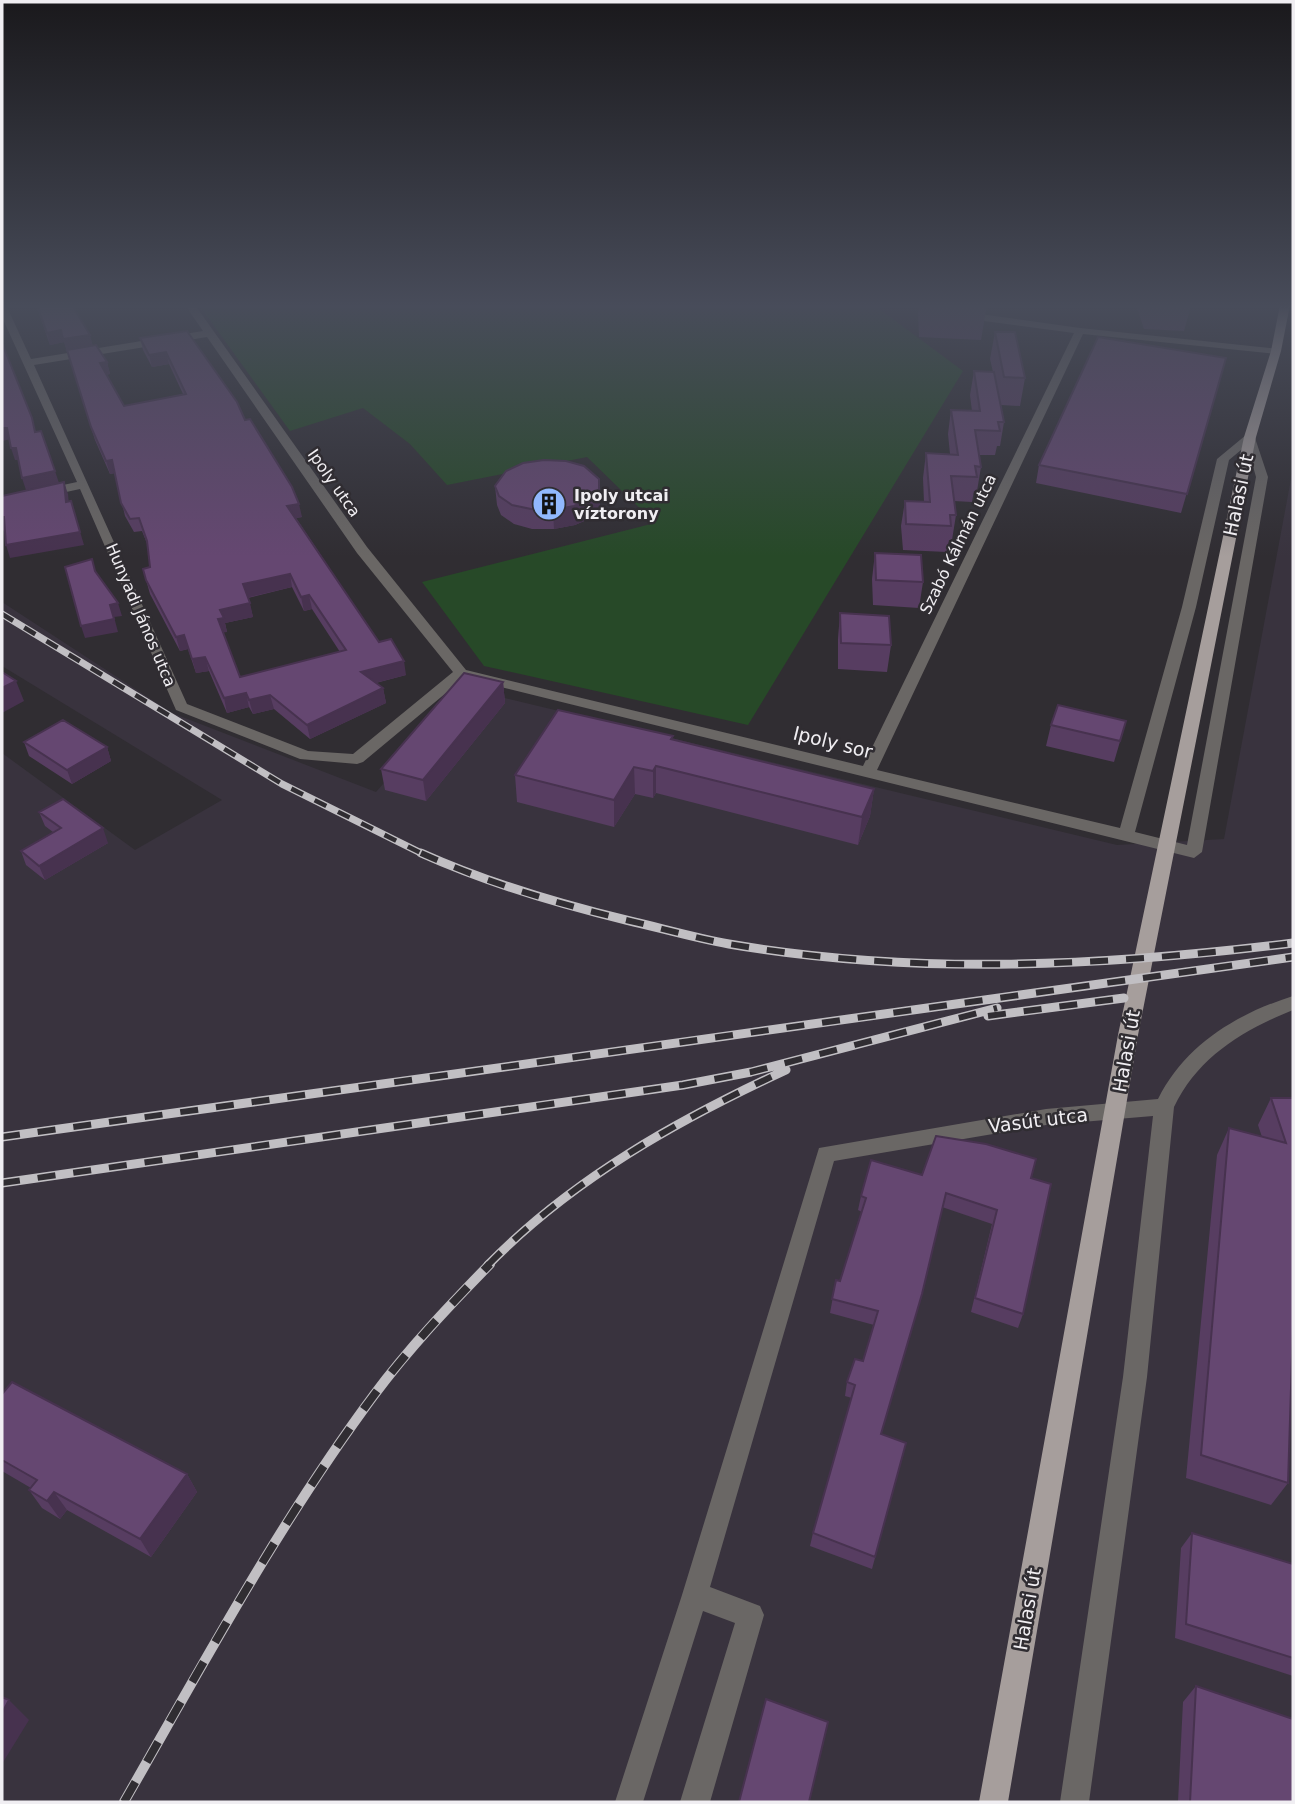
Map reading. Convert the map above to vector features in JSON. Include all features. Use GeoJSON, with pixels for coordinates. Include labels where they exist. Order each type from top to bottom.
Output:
{"type":"FeatureCollection","features":[{"type":"Feature","properties":{"kind":"main road","name":"Halasi út"},"geometry":{"type":"LineString","coordinates":[[993,1802],[1128,1035],[1250,437],[1264,389]]}},
{"type":"Feature","properties":{"kind":"street","name":"Hunyadi János utca"},"geometry":{"type":"LineString","coordinates":[[39,389],[84,484],[181,707],[306,756],[357,759],[461,673]]}},
{"type":"Feature","properties":{"kind":"street","name":"Ipoly utca"},"geometry":{"type":"LineString","coordinates":[[250,389],[362,550],[461,673]]}},
{"type":"Feature","properties":{"kind":"street","name":"Szabó Kálmán utca"},"geometry":{"type":"LineString","coordinates":[[868,772],[1052,389]]}},
{"type":"Feature","properties":{"kind":"street","name":"Ipoly sor"},"geometry":{"type":"LineString","coordinates":[[461,673],[1194,852],[1262,477],[1250,437]]}},
{"type":"Feature","properties":{"kind":"street"},"geometry":{"type":"LineString","coordinates":[[1126,835],[1189,607],[1223,459],[1250,437]]}},
{"type":"Feature","properties":{"kind":"street"},"geometry":{"type":"LineString","coordinates":[[2,502],[84,484]]}},
{"type":"Feature","properties":{"kind":"street"},"geometry":{"type":"LineString","coordinates":[[1075,1802],[1135,1377],[1164,1107],[1180,1076],[1204,1052],[1245,1023],[1293,1003]]}},
{"type":"Feature","properties":{"kind":"street","name":"Vasút utca"},"geometry":{"type":"LineString","coordinates":[[695,1595],[826,1154],[1046,1117],[1164,1107]]}},
{"type":"Feature","properties":{"kind":"street"},"geometry":{"type":"LineString","coordinates":[[629,1802],[695,1595],[751,1615],[695,1802]]}},
{"type":"Feature","properties":{"kind":"shaded area"},"geometry":{"type":"Polygon","coordinates":[[[1293,468],[1293,1802],[2,1802],[2,753],[135,850],[222,800],[2,666],[2,602],[172,713],[376,792],[467,689],[1117,845],[1224,839],[1293,468]]]}},
{"type":"Feature","properties":{"kind":"green space"},"geometry":{"type":"Polygon","coordinates":[[[260,389],[952,389],[748,725],[484,666],[422,582],[655,523],[587,457],[447,485],[410,444],[363,408],[290,431],[260,389]]]}},
{"type":"Feature","properties":{"kind":"building"},"geometry":{"type":"Polygon","coordinates":[[[2,389],[20,389],[35,432],[41,431],[55,471],[22,478],[16,448],[11,448],[7,428],[2,428],[2,389]]]}},
{"type":"Feature","properties":{"kind":"building"},"geometry":{"type":"Polygon","coordinates":[[[79,389],[115,389],[124,406],[186,394],[184,389],[228,389],[245,420],[250,419],[292,487],[299,504],[287,506],[379,642],[391,639],[404,661],[361,672],[383,688],[307,725],[270,695],[249,700],[246,693],[224,698],[205,657],[192,659],[184,635],[176,637],[146,580],[143,569],[150,567],[147,541],[139,518],[130,519],[121,503],[112,460],[106,461],[91,427],[79,389]],[[290,574],[243,584],[250,603],[220,610],[224,618],[218,619],[240,677],[346,650],[309,595],[301,597],[290,574]]]}},
{"type":"Feature","properties":{"kind":"building"},"geometry":{"type":"Polygon","coordinates":[[[977,389],[997,389],[1004,422],[998,422],[1000,431],[975,430],[981,467],[975,466],[977,477],[951,476],[956,515],[950,515],[951,526],[906,524],[905,501],[930,502],[926,453],[958,455],[951,410],[980,411],[977,389]]]}},
{"type":"Feature","properties":{"kind":"building"},"geometry":{"type":"Polygon","coordinates":[[[1074,389],[1217,389],[1187,494],[1039,465],[1074,389]]]}},
{"type":"Feature","properties":{"kind":"building"},"geometry":{"type":"Polygon","coordinates":[[[566,461],[584,466],[599,479],[599,489],[590,499],[574,506],[553,510],[512,505],[499,496],[495,486],[506,471],[523,463],[566,461]]]}},
{"type":"Feature","properties":{"kind":"building"},"geometry":{"type":"Polygon","coordinates":[[[64,482],[66,502],[71,501],[80,532],[6,545],[2,496],[64,482]]]}},
{"type":"Feature","properties":{"kind":"building"},"geometry":{"type":"Polygon","coordinates":[[[875,553],[921,555],[923,582],[876,580],[875,553]]]}},
{"type":"Feature","properties":{"kind":"building"},"geometry":{"type":"Polygon","coordinates":[[[92,559],[95,571],[118,603],[110,605],[114,619],[81,626],[65,567],[92,559]]]}},
{"type":"Feature","properties":{"kind":"building"},"geometry":{"type":"Polygon","coordinates":[[[840,613],[889,616],[891,645],[841,643],[840,613]]]}},
{"type":"Feature","properties":{"kind":"building"},"geometry":{"type":"Polygon","coordinates":[[[2,672],[16,681],[2,688],[2,672]]]}},
{"type":"Feature","properties":{"kind":"building"},"geometry":{"type":"Polygon","coordinates":[[[464,673],[503,682],[423,780],[381,769],[464,673]]]}},
{"type":"Feature","properties":{"kind":"building"},"geometry":{"type":"Polygon","coordinates":[[[1058,705],[1126,721],[1120,741],[1051,725],[1058,705]]]}},
{"type":"Feature","properties":{"kind":"building"},"geometry":{"type":"Polygon","coordinates":[[[558,710],[673,736],[671,739],[874,789],[862,817],[656,766],[653,771],[634,767],[614,800],[515,775],[558,710]]]}},
{"type":"Feature","properties":{"kind":"building"},"geometry":{"type":"Polygon","coordinates":[[[63,720],[107,747],[67,770],[24,742],[63,720]]]}},
{"type":"Feature","properties":{"kind":"building"},"geometry":{"type":"Polygon","coordinates":[[[63,799],[103,828],[39,866],[21,851],[61,828],[39,812],[63,799]]]}},
{"type":"Feature","properties":{"kind":"building"},"geometry":{"type":"Polygon","coordinates":[[[1271,1098],[1293,1098],[1293,1325],[1288,1483],[1201,1455],[1229,1128],[1286,1143],[1271,1098]]]}},
{"type":"Feature","properties":{"kind":"building"},"geometry":{"type":"Polygon","coordinates":[[[936,1136],[986,1144],[1036,1159],[1031,1178],[1051,1184],[1023,1314],[975,1298],[997,1210],[946,1193],[922,1294],[881,1434],[906,1443],[875,1557],[813,1533],[855,1385],[847,1382],[855,1359],[863,1361],[878,1311],[832,1299],[836,1280],[840,1281],[866,1198],[861,1196],[871,1160],[922,1175],[936,1136]]]}},
{"type":"Feature","properties":{"kind":"building"},"geometry":{"type":"Polygon","coordinates":[[[12,1382],[187,1474],[140,1539],[54,1492],[47,1501],[29,1490],[37,1480],[2,1460],[2,1394],[12,1382]]]}},
{"type":"Feature","properties":{"kind":"building"},"geometry":{"type":"Polygon","coordinates":[[[1192,1533],[1293,1564],[1293,1658],[1186,1624],[1192,1533]]]}},
{"type":"Feature","properties":{"kind":"building"},"geometry":{"type":"Polygon","coordinates":[[[1196,1686],[1293,1719],[1293,1802],[1190,1802],[1196,1686]]]}},
{"type":"Feature","properties":{"kind":"building"},"geometry":{"type":"Polygon","coordinates":[[[2,1697],[9,1700],[2,1713],[2,1697]]]}},
{"type":"Feature","properties":{"kind":"building"},"geometry":{"type":"Polygon","coordinates":[[[766,1699],[828,1722],[809,1802],[739,1802],[766,1699]]]}},
{"type":"Feature","properties":{"kind":"railway"},"geometry":{"type":"LineString","coordinates":[[2,614],[282,784],[425,855]]}},
{"type":"Feature","properties":{"kind":"railway"},"geometry":{"type":"LineString","coordinates":[[421,853],[497,883],[573,907],[716,942],[799,954],[870,961],[1011,964],[1153,957],[1293,943]]}},
{"type":"Feature","properties":{"kind":"railway"},"geometry":{"type":"LineString","coordinates":[[2,1137],[1293,957]]}},
{"type":"Feature","properties":{"kind":"railway"},"geometry":{"type":"LineString","coordinates":[[988,1016],[1124,998]]}},
{"type":"Feature","properties":{"kind":"railway"},"geometry":{"type":"LineString","coordinates":[[2,1183],[683,1085],[751,1072],[997,1008]]}},
{"type":"Feature","properties":{"kind":"railway"},"geometry":{"type":"LineString","coordinates":[[488,1265],[555,1205],[628,1154],[706,1109],[786,1070]]}},
{"type":"Feature","properties":{"kind":"railway"},"geometry":{"type":"LineString","coordinates":[[124,1802],[243,1595],[339,1444],[401,1361],[490,1264]]}},
{"type":"Feature","properties":{"kind":"place","name":"Ipoly utcai víztorony"},"geometry":{"type":"Point","coordinates":[549,504]}}]}
